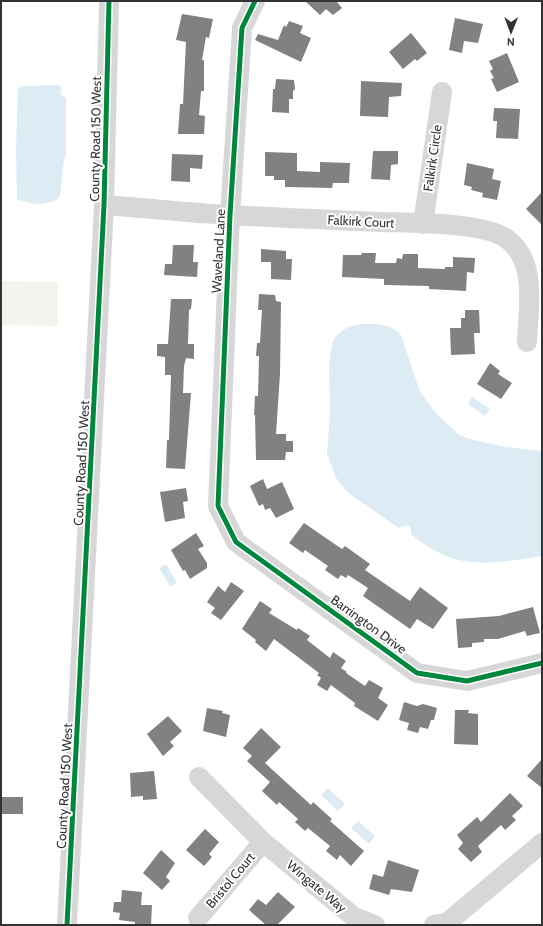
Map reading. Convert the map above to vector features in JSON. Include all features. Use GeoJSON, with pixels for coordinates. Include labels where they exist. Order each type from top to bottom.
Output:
{"type":"FeatureCollection","features":[{"type":"Feature","properties":{"kind":"street","name":"County Road 150 West"},"geometry":{"type":"LineString","coordinates":[[68,925],[104,205],[109,1]]}},
{"type":"Feature","properties":{"kind":"street","name":"Waveland Lane"},"geometry":{"type":"LineString","coordinates":[[218,506],[230,215],[242,28],[255,1]]}},
{"type":"Feature","properties":{"kind":"street","name":"Falkirk Circle"},"geometry":{"type":"LineString","coordinates":[[423,224],[442,92]]}},
{"type":"Feature","properties":{"kind":"street","name":"Falkirk Court"},"geometry":{"type":"LineString","coordinates":[[104,205],[230,215],[423,224],[474,228],[490,231],[507,238],[522,257],[528,281],[527,342]]}},
{"type":"Feature","properties":{"kind":"street","name":"Barrington Drive"},"geometry":{"type":"LineString","coordinates":[[218,506],[236,542],[417,673],[467,681],[542,663]]}},
{"type":"Feature","properties":{"kind":"street","name":"Wingate Way"},"geometry":{"type":"LineString","coordinates":[[199,777],[263,842],[354,917],[375,925]]}},
{"type":"Feature","properties":{"kind":"street","name":"Bristol Court"},"geometry":{"type":"LineString","coordinates":[[198,918],[263,842]]}},
{"type":"Feature","properties":{"kind":"street"},"geometry":{"type":"LineString","coordinates":[[434,925],[447,923],[542,843]]}},
{"type":"Feature","properties":{"kind":"shaded area"},"geometry":{"type":"Polygon","coordinates":[[[58,85],[62,87],[60,94],[66,98],[66,155],[64,160],[60,195],[58,199],[48,203],[27,203],[17,199],[16,150],[18,88],[23,86],[58,85]]]}},
{"type":"Feature","properties":{"kind":"shaded area"},"geometry":{"type":"Polygon","coordinates":[[[1,281],[58,282],[58,326],[1,325],[1,281]]]}},
{"type":"Feature","properties":{"kind":"shaded area"},"geometry":{"type":"Polygon","coordinates":[[[361,324],[377,324],[387,326],[397,331],[401,335],[420,392],[436,413],[459,435],[473,440],[505,447],[542,451],[542,556],[489,563],[458,560],[443,555],[427,546],[411,534],[411,528],[408,525],[399,528],[351,495],[336,478],[327,453],[330,415],[329,365],[332,344],[335,337],[342,331],[348,327],[361,324]]]}},
{"type":"Feature","properties":{"kind":"shaded area"},"geometry":{"type":"Polygon","coordinates":[[[472,397],[490,409],[485,416],[468,404],[472,397]]]}},
{"type":"Feature","properties":{"kind":"shaded area"},"geometry":{"type":"Polygon","coordinates":[[[166,564],[177,583],[170,586],[159,568],[166,564]]]}},
{"type":"Feature","properties":{"kind":"shaded area"},"geometry":{"type":"Polygon","coordinates":[[[328,788],[345,804],[338,811],[321,795],[328,788]]]}},
{"type":"Feature","properties":{"kind":"shaded area"},"geometry":{"type":"Polygon","coordinates":[[[358,821],[375,836],[369,844],[351,828],[358,821]]]}},
{"type":"Feature","properties":{"kind":"building"},"geometry":{"type":"Polygon","coordinates":[[[305,1],[336,1],[342,8],[333,15],[326,9],[320,15],[305,1]]]}},
{"type":"Feature","properties":{"kind":"building"},"geometry":{"type":"Polygon","coordinates":[[[182,14],[213,19],[209,38],[206,37],[202,60],[204,60],[204,91],[201,91],[199,115],[205,116],[204,134],[178,134],[180,104],[183,104],[186,42],[176,40],[182,14]]]}},
{"type":"Feature","properties":{"kind":"building"},"geometry":{"type":"Polygon","coordinates":[[[455,18],[483,24],[478,43],[464,41],[462,53],[449,50],[455,18]]]}},
{"type":"Feature","properties":{"kind":"building"},"geometry":{"type":"Polygon","coordinates":[[[289,21],[303,26],[300,33],[311,38],[301,62],[255,40],[258,34],[278,40],[284,25],[286,27],[289,21]]]}},
{"type":"Feature","properties":{"kind":"building"},"geometry":{"type":"Polygon","coordinates":[[[411,33],[427,53],[417,61],[415,59],[403,69],[389,52],[411,33]]]}},
{"type":"Feature","properties":{"kind":"building"},"geometry":{"type":"Polygon","coordinates":[[[507,53],[519,82],[497,92],[491,79],[494,78],[490,71],[493,69],[489,61],[507,53]]]}},
{"type":"Feature","properties":{"kind":"building"},"geometry":{"type":"Polygon","coordinates":[[[276,79],[294,80],[295,89],[293,91],[293,99],[289,99],[289,113],[272,112],[273,89],[275,89],[276,79]]]}},
{"type":"Feature","properties":{"kind":"building"},"geometry":{"type":"Polygon","coordinates":[[[361,81],[402,83],[401,96],[389,97],[388,117],[360,116],[361,81]]]}},
{"type":"Feature","properties":{"kind":"building"},"geometry":{"type":"Polygon","coordinates":[[[494,108],[520,109],[518,139],[496,138],[497,121],[493,121],[494,108]]]}},
{"type":"Feature","properties":{"kind":"building"},"geometry":{"type":"Polygon","coordinates":[[[373,151],[398,151],[398,164],[391,165],[390,180],[371,179],[373,151]]]}},
{"type":"Feature","properties":{"kind":"building"},"geometry":{"type":"Polygon","coordinates":[[[265,152],[297,153],[297,171],[320,172],[320,162],[350,163],[349,183],[333,183],[332,188],[285,187],[285,180],[274,180],[274,176],[265,176],[265,152]]]}},
{"type":"Feature","properties":{"kind":"building"},"geometry":{"type":"Polygon","coordinates":[[[172,154],[203,155],[202,169],[190,168],[190,182],[171,181],[172,154]]]}},
{"type":"Feature","properties":{"kind":"building"},"geometry":{"type":"Polygon","coordinates":[[[467,163],[494,169],[492,179],[501,181],[497,200],[482,197],[483,193],[471,190],[472,187],[464,185],[467,163]]]}},
{"type":"Feature","properties":{"kind":"building"},"geometry":{"type":"Polygon","coordinates":[[[542,192],[542,225],[526,209],[542,192]]]}},
{"type":"Feature","properties":{"kind":"building"},"geometry":{"type":"Polygon","coordinates":[[[173,245],[194,245],[193,262],[198,262],[197,277],[164,275],[165,264],[172,264],[173,245]]]}},
{"type":"Feature","properties":{"kind":"building"},"geometry":{"type":"Polygon","coordinates":[[[261,249],[286,251],[286,259],[292,259],[291,280],[271,279],[271,262],[261,262],[261,249]]]}},
{"type":"Feature","properties":{"kind":"building"},"geometry":{"type":"Polygon","coordinates":[[[362,253],[376,253],[375,263],[396,263],[397,258],[402,259],[403,254],[418,254],[418,268],[445,269],[445,267],[453,267],[453,257],[475,258],[474,273],[467,272],[466,291],[429,289],[429,286],[384,285],[384,279],[342,277],[343,255],[361,255],[362,253]]]}},
{"type":"Feature","properties":{"kind":"building"},"geometry":{"type":"Polygon","coordinates":[[[259,294],[275,295],[276,301],[281,302],[280,374],[276,434],[286,434],[286,441],[293,441],[293,452],[286,452],[285,460],[256,460],[254,415],[255,396],[258,396],[259,356],[256,356],[257,343],[260,343],[262,310],[258,310],[259,294]]]}},
{"type":"Feature","properties":{"kind":"building"},"geometry":{"type":"Polygon","coordinates":[[[171,299],[192,299],[191,309],[189,310],[188,344],[194,344],[194,359],[186,358],[184,366],[183,393],[191,393],[185,469],[166,468],[167,440],[169,440],[171,375],[165,375],[165,357],[157,356],[157,344],[168,344],[171,299]]]}},
{"type":"Feature","properties":{"kind":"building"},"geometry":{"type":"Polygon","coordinates":[[[465,310],[479,310],[480,333],[474,333],[475,354],[451,355],[450,328],[461,328],[461,318],[465,318],[465,310]]]}},
{"type":"Feature","properties":{"kind":"building"},"geometry":{"type":"Polygon","coordinates":[[[490,363],[500,371],[498,374],[512,383],[501,399],[477,384],[490,363]]]}},
{"type":"Feature","properties":{"kind":"building"},"geometry":{"type":"Polygon","coordinates":[[[263,479],[267,489],[282,482],[294,509],[276,518],[270,508],[265,510],[263,504],[259,506],[250,486],[263,479]]]}},
{"type":"Feature","properties":{"kind":"building"},"geometry":{"type":"Polygon","coordinates":[[[186,488],[188,501],[183,502],[185,518],[165,522],[160,492],[186,488]]]}},
{"type":"Feature","properties":{"kind":"building"},"geometry":{"type":"Polygon","coordinates":[[[304,523],[342,549],[345,546],[370,564],[365,570],[410,601],[420,587],[448,608],[433,629],[417,619],[410,629],[363,596],[368,588],[348,575],[346,578],[341,575],[338,579],[325,570],[328,566],[305,550],[303,553],[289,543],[304,523]]]}},
{"type":"Feature","properties":{"kind":"building"},"geometry":{"type":"Polygon","coordinates":[[[196,533],[204,546],[198,549],[207,563],[207,568],[190,579],[185,570],[183,571],[171,550],[196,533]]]}},
{"type":"Feature","properties":{"kind":"building"},"geometry":{"type":"Polygon","coordinates":[[[231,582],[244,591],[221,620],[211,613],[215,608],[207,602],[218,586],[225,592],[231,582]]]}},
{"type":"Feature","properties":{"kind":"building"},"geometry":{"type":"Polygon","coordinates":[[[260,601],[272,609],[269,613],[310,636],[307,640],[330,658],[333,652],[346,661],[341,668],[347,672],[346,673],[365,686],[369,680],[383,688],[378,698],[388,705],[378,721],[354,706],[355,703],[331,685],[327,691],[317,685],[321,678],[317,675],[319,673],[274,639],[266,651],[255,642],[256,640],[242,629],[260,601]]]}},
{"type":"Feature","properties":{"kind":"building"},"geometry":{"type":"Polygon","coordinates":[[[533,607],[540,633],[527,636],[525,631],[498,639],[484,639],[484,642],[472,643],[472,647],[458,648],[456,619],[499,616],[533,607]]]}},
{"type":"Feature","properties":{"kind":"building"},"geometry":{"type":"Polygon","coordinates":[[[404,702],[417,706],[423,704],[437,708],[434,720],[431,720],[428,729],[420,727],[418,733],[407,730],[409,723],[399,720],[404,702]]]}},
{"type":"Feature","properties":{"kind":"building"},"geometry":{"type":"Polygon","coordinates":[[[207,708],[223,711],[222,713],[230,715],[226,737],[203,731],[207,708]]]}},
{"type":"Feature","properties":{"kind":"building"},"geometry":{"type":"Polygon","coordinates":[[[455,710],[469,710],[468,713],[478,714],[478,745],[454,744],[455,710]]]}},
{"type":"Feature","properties":{"kind":"building"},"geometry":{"type":"Polygon","coordinates":[[[168,716],[182,731],[170,742],[174,746],[163,756],[147,734],[168,716]]]}},
{"type":"Feature","properties":{"kind":"building"},"geometry":{"type":"Polygon","coordinates":[[[261,728],[281,747],[265,763],[311,805],[313,802],[332,819],[330,821],[364,851],[351,866],[340,855],[337,860],[326,851],[330,846],[308,828],[305,831],[295,822],[298,819],[279,802],[277,805],[262,791],[270,782],[247,761],[252,756],[243,748],[261,728]]]}},
{"type":"Feature","properties":{"kind":"building"},"geometry":{"type":"Polygon","coordinates":[[[542,759],[542,788],[527,776],[542,759]]]}},
{"type":"Feature","properties":{"kind":"building"},"geometry":{"type":"Polygon","coordinates":[[[154,771],[157,799],[143,800],[143,796],[131,797],[130,773],[154,771]]]}},
{"type":"Feature","properties":{"kind":"building"},"geometry":{"type":"Polygon","coordinates":[[[510,793],[523,806],[512,816],[516,820],[505,830],[501,825],[478,846],[482,852],[471,862],[458,849],[463,843],[457,835],[477,817],[481,822],[510,793]]]}},
{"type":"Feature","properties":{"kind":"building"},"geometry":{"type":"Polygon","coordinates":[[[1,797],[23,797],[23,814],[1,814],[1,797]]]}},
{"type":"Feature","properties":{"kind":"building"},"geometry":{"type":"Polygon","coordinates":[[[205,829],[219,842],[209,854],[212,857],[204,866],[186,850],[205,829]]]}},
{"type":"Feature","properties":{"kind":"building"},"geometry":{"type":"Polygon","coordinates":[[[161,850],[175,863],[166,877],[170,881],[162,890],[143,873],[161,850]]]}},
{"type":"Feature","properties":{"kind":"building"},"geometry":{"type":"Polygon","coordinates":[[[388,860],[419,870],[412,892],[391,889],[389,895],[369,889],[373,874],[383,877],[388,860]]]}},
{"type":"Feature","properties":{"kind":"building"},"geometry":{"type":"Polygon","coordinates":[[[122,890],[142,892],[141,905],[152,905],[151,925],[135,925],[135,922],[119,920],[120,913],[113,912],[114,902],[121,902],[122,890]]]}},
{"type":"Feature","properties":{"kind":"building"},"geometry":{"type":"Polygon","coordinates":[[[278,892],[295,907],[277,925],[266,925],[249,910],[258,899],[266,905],[278,892]]]}},
{"type":"Feature","properties":{"kind":"cycle path"},"geometry":{"type":"LineString","coordinates":[[67,925],[104,205],[109,1]]}},
{"type":"Feature","properties":{"kind":"cycle path"},"geometry":{"type":"LineString","coordinates":[[255,1],[242,28],[230,215],[218,506],[236,542],[417,673],[467,681],[542,663]]}}]}
